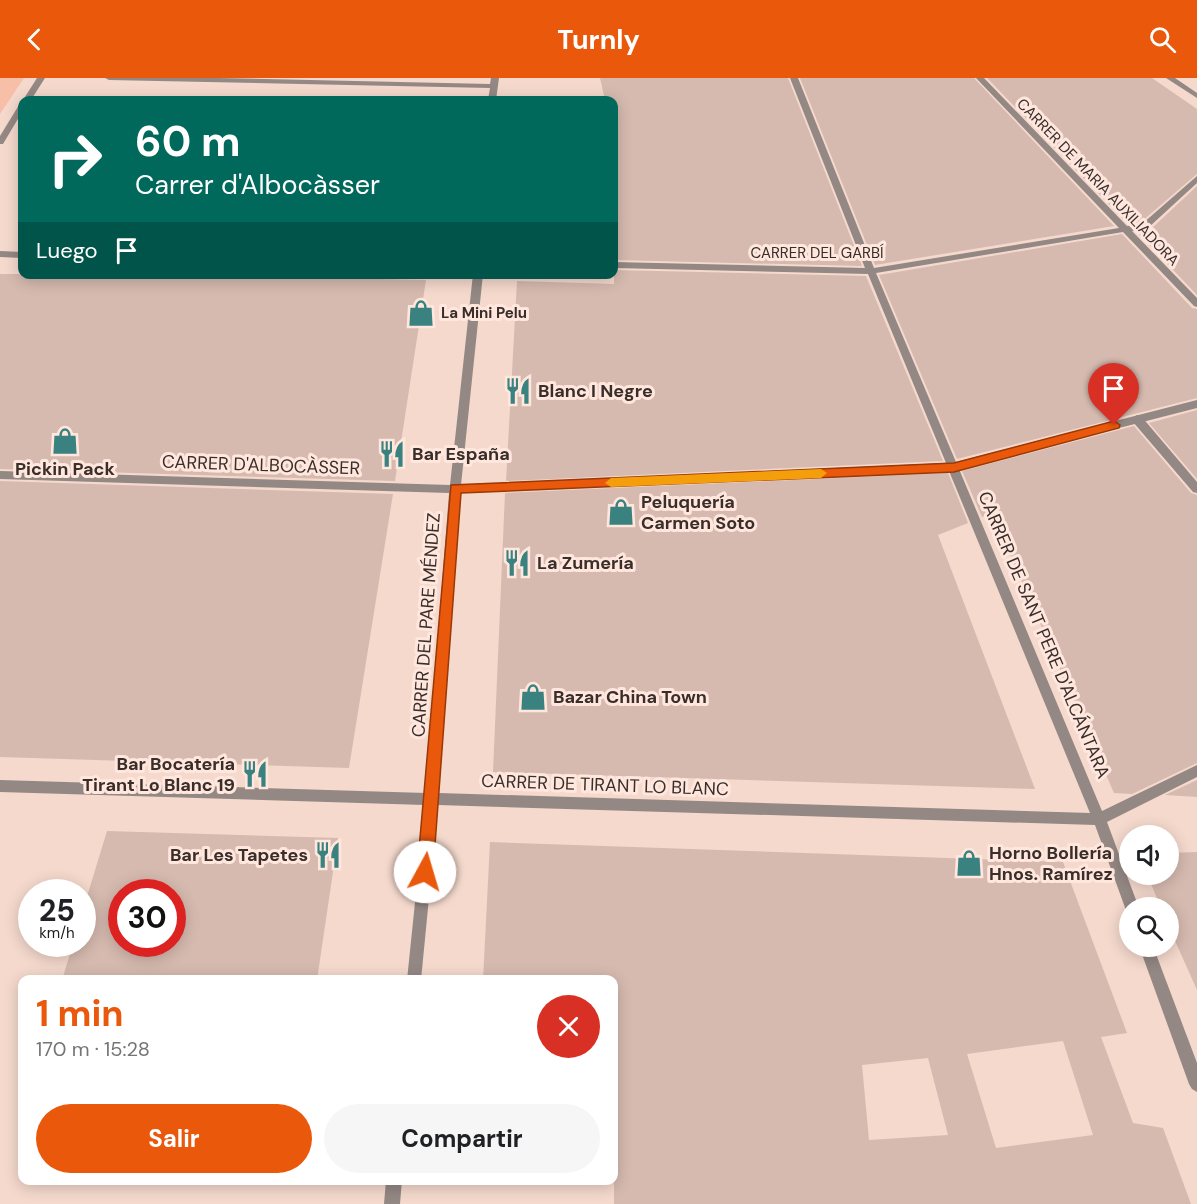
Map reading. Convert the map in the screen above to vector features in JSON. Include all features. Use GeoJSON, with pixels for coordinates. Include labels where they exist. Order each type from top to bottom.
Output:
{"type":"FeatureCollection","features":[{"type":"Feature","properties":{"kind":"street"},"geometry":{"type":"LineString","coordinates":[[30,96],[41,78]]}},
{"type":"Feature","properties":{"kind":"street"},"geometry":{"type":"LineString","coordinates":[[109,78],[494,82]]}},
{"type":"Feature","properties":{"kind":"street","name":"CARRER DE SANT PERE D'ALCÁNTARA"},"geometry":{"type":"LineString","coordinates":[[795,78],[871,271],[1099,819],[1128,897]]}},
{"type":"Feature","properties":{"kind":"street","name":"CARRER DE MARIA AUXILIADORA"},"geometry":{"type":"LineString","coordinates":[[980,78],[1197,304]]}},
{"type":"Feature","properties":{"kind":"street"},"geometry":{"type":"LineString","coordinates":[[1170,78],[1197,96]]}},
{"type":"Feature","properties":{"kind":"street"},"geometry":{"type":"LineString","coordinates":[[0,142],[18,113]]}},
{"type":"Feature","properties":{"kind":"street","name":"CARRER DEL GARBÍ"},"geometry":{"type":"LineString","coordinates":[[618,265],[871,271],[1145,226],[1197,179]]}},
{"type":"Feature","properties":{"kind":"street"},"geometry":{"type":"LineString","coordinates":[[0,255],[18,255]]}},
{"type":"Feature","properties":{"kind":"street","name":"CARRER DEL PARE MÉNDEZ"},"geometry":{"type":"LineString","coordinates":[[414,975],[432,797],[455,489],[477,279]]}},
{"type":"Feature","properties":{"kind":"street","name":"CARRER D'ALBOCÀSSER"},"geometry":{"type":"LineString","coordinates":[[0,475],[455,489],[954,467],[1197,404]]}},
{"type":"Feature","properties":{"kind":"street"},"geometry":{"type":"LineString","coordinates":[[1137,419],[1197,489]]}},
{"type":"Feature","properties":{"kind":"street","name":"CARRER DE TIRANT LO BLANC"},"geometry":{"type":"LineString","coordinates":[[0,786],[432,797],[1099,819],[1197,771]]}},
{"type":"Feature","properties":{"kind":"street"},"geometry":{"type":"LineString","coordinates":[[1150,957],[1197,1084]]}},
{"type":"Feature","properties":{"kind":"street"},"geometry":{"type":"LineString","coordinates":[[392,1204],[394,1185]]}},
{"type":"Feature","properties":{"kind":"shaded area"},"geometry":{"type":"Polygon","coordinates":[[[0,78],[24,78],[0,114],[0,78]]]}},
{"type":"Feature","properties":{"kind":"building"},"geometry":{"type":"Polygon","coordinates":[[[600,78],[788,78],[862,266],[618,260],[618,96],[604,96],[600,78]]]}},
{"type":"Feature","properties":{"kind":"building"},"geometry":{"type":"Polygon","coordinates":[[[800,78],[974,78],[1114,226],[875,265],[800,78]]]}},
{"type":"Feature","properties":{"kind":"building"},"geometry":{"type":"Polygon","coordinates":[[[987,78],[1152,78],[1197,109],[1197,174],[1141,222],[1128,224],[987,78]]]}},
{"type":"Feature","properties":{"kind":"building"},"geometry":{"type":"Polygon","coordinates":[[[1197,186],[1197,295],[1137,232],[1150,230],[1197,186]]]}},
{"type":"Feature","properties":{"kind":"building"},"geometry":{"type":"Polygon","coordinates":[[[1122,234],[1192,308],[1197,309],[1197,398],[957,459],[879,275],[1122,234]]]}},
{"type":"Feature","properties":{"kind":"building"},"geometry":{"type":"Polygon","coordinates":[[[618,270],[866,276],[943,461],[506,481],[517,281],[614,284],[614,279],[618,279],[618,270]]]}},
{"type":"Feature","properties":{"kind":"building"},"geometry":{"type":"Polygon","coordinates":[[[0,274],[18,274],[18,279],[426,280],[395,481],[0,469],[0,274]]]}},
{"type":"Feature","properties":{"kind":"building"},"geometry":{"type":"Polygon","coordinates":[[[1197,410],[1197,479],[1149,423],[1197,410]]]}},
{"type":"Feature","properties":{"kind":"building"},"geometry":{"type":"Polygon","coordinates":[[[1134,426],[1191,493],[1197,495],[1197,763],[1132,794],[1114,793],[992,513],[982,517],[962,471],[1134,426]]]}},
{"type":"Feature","properties":{"kind":"building"},"geometry":{"type":"Polygon","coordinates":[[[948,473],[968,523],[938,535],[1035,789],[493,772],[505,493],[948,473]]]}},
{"type":"Feature","properties":{"kind":"building"},"geometry":{"type":"Polygon","coordinates":[[[0,481],[393,494],[349,768],[0,757],[0,481]]]}},
{"type":"Feature","properties":{"kind":"building"},"geometry":{"type":"Polygon","coordinates":[[[1197,780],[1197,797],[1165,795],[1197,780]]]}},
{"type":"Feature","properties":{"kind":"building"},"geometry":{"type":"Polygon","coordinates":[[[107,831],[338,838],[318,975],[64,975],[69,957],[96,957],[96,879],[92,879],[107,831]]]}},
{"type":"Feature","properties":{"kind":"building"},"geometry":{"type":"Polygon","coordinates":[[[490,842],[1063,862],[1127,1033],[1101,1037],[1133,1123],[1163,1128],[1191,1204],[614,1204],[614,1185],[618,1185],[618,975],[483,975],[490,842]],[[1063,1041],[967,1054],[996,1148],[1093,1135],[1063,1041]],[[928,1058],[862,1065],[869,1140],[948,1135],[928,1058]]]}},
{"type":"Feature","properties":{"kind":"building"},"geometry":{"type":"Polygon","coordinates":[[[1197,852],[1197,990],[1179,950],[1179,897],[1156,897],[1152,885],[1179,885],[1179,853],[1197,852]]]}},
{"type":"Feature","properties":{"kind":"slow traffic"},"geometry":{"type":"LineString","coordinates":[[611,483],[821,473]]}},
{"type":"Feature","properties":{"kind":"place","name":"La Mini Pelu"},"geometry":{"type":"Point","coordinates":[421,313]}},
{"type":"Feature","properties":{"kind":"place","name":"Blanc I Negre"},"geometry":{"type":"Point","coordinates":[518,391]}},
{"type":"Feature","properties":{"kind":"place","name":"Pickin Pack"},"geometry":{"type":"Point","coordinates":[65,441]}},
{"type":"Feature","properties":{"kind":"place","name":"Bar España"},"geometry":{"type":"Point","coordinates":[392,454]}},
{"type":"Feature","properties":{"kind":"place","name":"Peluquería Carmen Soto"},"geometry":{"type":"Point","coordinates":[621,512]}},
{"type":"Feature","properties":{"kind":"place","name":"La Zumería"},"geometry":{"type":"Point","coordinates":[517,563]}},
{"type":"Feature","properties":{"kind":"place","name":"Bazar China Town"},"geometry":{"type":"Point","coordinates":[533,697]}},
{"type":"Feature","properties":{"kind":"place","name":"Bar Bocatería Tirant Lo Blanc 19"},"geometry":{"type":"Point","coordinates":[255,774]}},
{"type":"Feature","properties":{"kind":"place","name":"Bar Les Tapetes"},"geometry":{"type":"Point","coordinates":[328,855]}},
{"type":"Feature","properties":{"kind":"place","name":"Horno Bollería Hnos. Ramírez"},"geometry":{"type":"Point","coordinates":[969,863]}},
{"type":"Feature","properties":{"kind":"route"},"geometry":{"type":"LineString","coordinates":[[425,872],[455,489],[954,467],[1114,425]]}}]}
